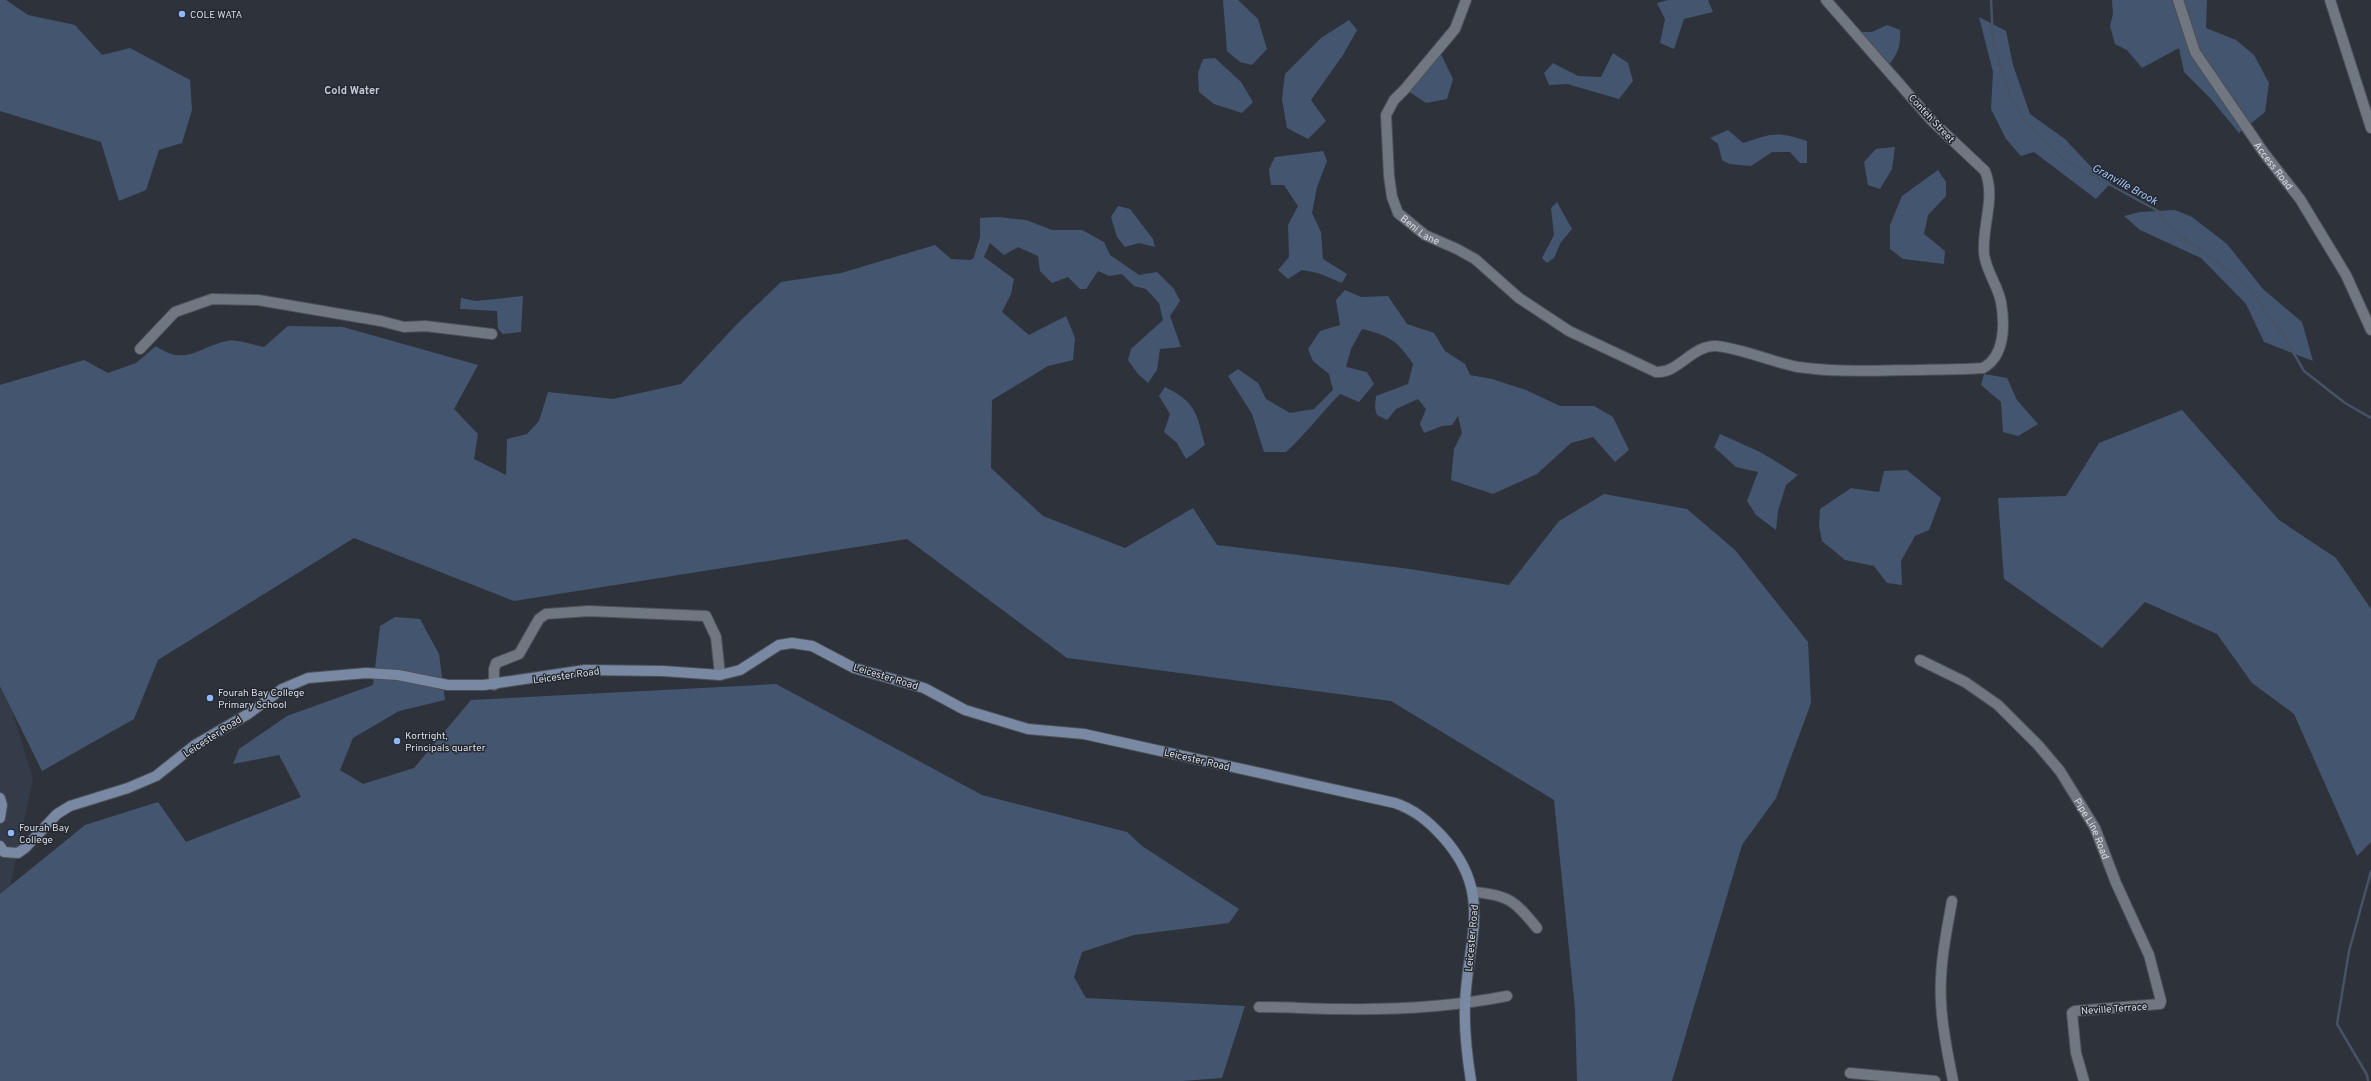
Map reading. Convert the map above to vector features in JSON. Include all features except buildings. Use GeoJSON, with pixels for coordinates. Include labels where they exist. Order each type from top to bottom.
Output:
{"type":"FeatureCollection","features":[{"type":"Feature","properties":{"kind":"street","name":"Beni Lane"},"geometry":{"type":"LineString","coordinates":[[1466,0],[1455,29],[1394,100],[1386,115],[1389,176],[1392,197],[1396,208],[1406,221],[1425,235],[1457,249],[1475,260],[1519,298],[1542,314],[1569,331],[1648,370],[1658,372],[1667,370],[1699,350],[1710,346],[1731,349],[1775,363],[1853,373],[1983,368],[1992,364],[2000,353],[2003,329],[2001,302],[1984,254]]}},
{"type":"Feature","properties":{"kind":"street","name":"Conteh Street"},"geometry":{"type":"LineString","coordinates":[[1826,0],[1932,121],[1985,171],[1988,179],[1989,206],[1984,254]]}},
{"type":"Feature","properties":{"kind":"street","name":"Access Road"},"geometry":{"type":"LineString","coordinates":[[2178,0],[2195,52],[2264,153],[2300,199],[2346,275],[2371,330]]}},
{"type":"Feature","properties":{"kind":"street"},"geometry":{"type":"LineString","coordinates":[[2330,0],[2371,128]]}},
{"type":"Feature","properties":{"kind":"street"},"geometry":{"type":"LineString","coordinates":[[140,348],[175,312],[212,299],[258,300],[380,321],[404,327],[425,326],[492,334]]}},
{"type":"Feature","properties":{"kind":"street"},"geometry":{"type":"LineString","coordinates":[[494,685],[494,670],[496,663],[518,654],[539,619],[546,614],[589,611],[706,616],[716,637],[720,675]]}},
{"type":"Feature","properties":{"kind":"street","name":"Leicester Road"},"geometry":{"type":"LineString","coordinates":[[0,846],[4,852],[18,852],[29,845],[57,814],[70,806],[128,788],[156,776],[195,746],[248,714],[282,689],[308,678],[366,672],[398,675],[448,685],[494,685],[592,670],[663,671],[720,675],[740,670],[779,645],[803,644],[854,668],[924,688],[965,710],[1028,729],[1070,732],[1090,736],[1395,803],[1416,812],[1447,841],[1465,868],[1474,892],[1473,938],[1465,1004],[1471,1081]]}},
{"type":"Feature","properties":{"kind":"street","name":"Pipe Line Road"},"geometry":{"type":"LineString","coordinates":[[1920,660],[1965,682],[1983,694],[1998,705],[2038,744],[2060,771],[2095,828],[2116,883],[2134,919]]}},
{"type":"Feature","properties":{"kind":"street"},"geometry":{"type":"LineString","coordinates":[[0,798],[2,805],[0,818]]}},
{"type":"Feature","properties":{"kind":"street"},"geometry":{"type":"LineString","coordinates":[[1474,892],[1506,897],[1524,912],[1537,928]]}},
{"type":"Feature","properties":{"kind":"street"},"geometry":{"type":"LineString","coordinates":[[1952,901],[1941,974],[1941,1002],[1944,1039],[1953,1081]]}},
{"type":"Feature","properties":{"kind":"street","name":"Neville Terrace"},"geometry":{"type":"LineString","coordinates":[[2084,1081],[2076,1053],[2072,1015],[2073,1012],[2157,1005],[2161,1001],[2149,955],[2134,919]]}},
{"type":"Feature","properties":{"kind":"street"},"geometry":{"type":"LineString","coordinates":[[1259,1007],[1338,1009],[1465,1004],[1506,996]]}},
{"type":"Feature","properties":{"kind":"street"},"geometry":{"type":"LineString","coordinates":[[1850,1074],[1935,1081]]}},
{"type":"Feature","properties":{"kind":"shaded area"},"geometry":{"type":"Polygon","coordinates":[[[0,0],[6,0],[28,15],[75,25],[102,55],[130,48],[190,80],[192,110],[182,143],[159,150],[146,190],[119,201],[101,142],[0,111],[0,0]]]}},
{"type":"Feature","properties":{"kind":"shaded area"},"geometry":{"type":"Polygon","coordinates":[[[1223,0],[1238,0],[1258,19],[1267,49],[1252,65],[1240,62],[1227,51],[1223,0]]]}},
{"type":"Feature","properties":{"kind":"shaded area"},"geometry":{"type":"Polygon","coordinates":[[[1668,0],[1708,0],[1713,12],[1684,19],[1674,49],[1660,43],[1665,19],[1657,3],[1668,0]]]}},
{"type":"Feature","properties":{"kind":"shaded area"},"geometry":{"type":"Polygon","coordinates":[[[2112,0],[2207,0],[2206,28],[2236,40],[2254,55],[2269,83],[2265,112],[2239,133],[2210,98],[2184,72],[2179,48],[2142,68],[2127,50],[2115,44],[2110,26],[2113,14],[2112,0]]]}},
{"type":"Feature","properties":{"kind":"shaded area"},"geometry":{"type":"Polygon","coordinates":[[[1979,17],[2006,31],[2013,65],[2030,114],[2065,139],[2092,168],[2116,177],[2096,199],[2034,152],[2021,156],[2006,139],[1991,109],[1993,72],[1979,17]]]}},
{"type":"Feature","properties":{"kind":"shaded area"},"geometry":{"type":"Polygon","coordinates":[[[1349,20],[1357,30],[1343,55],[1311,100],[1326,121],[1308,139],[1287,128],[1282,99],[1285,74],[1321,38],[1349,20]]]}},
{"type":"Feature","properties":{"kind":"shaded area"},"geometry":{"type":"Polygon","coordinates":[[[1887,25],[1900,30],[1898,49],[1895,57],[1889,65],[1855,32],[1872,32],[1887,25]]]}},
{"type":"Feature","properties":{"kind":"shaded area"},"geometry":{"type":"Polygon","coordinates":[[[1438,48],[1453,79],[1447,99],[1426,103],[1405,89],[1438,48]]]}},
{"type":"Feature","properties":{"kind":"shaded area"},"geometry":{"type":"Polygon","coordinates":[[[1613,53],[1628,63],[1633,81],[1619,99],[1567,84],[1549,85],[1544,73],[1553,63],[1578,76],[1601,77],[1613,53]]]}},
{"type":"Feature","properties":{"kind":"shaded area"},"geometry":{"type":"Polygon","coordinates":[[[1215,58],[1241,82],[1253,102],[1242,113],[1214,104],[1199,92],[1198,73],[1203,59],[1215,58]]]}},
{"type":"Feature","properties":{"kind":"shaded area"},"geometry":{"type":"Polygon","coordinates":[[[1728,130],[1743,143],[1775,134],[1807,141],[1807,163],[1800,163],[1790,152],[1772,152],[1751,166],[1729,164],[1722,160],[1718,144],[1710,138],[1728,130]]]}},
{"type":"Feature","properties":{"kind":"shaded area"},"geometry":{"type":"Polygon","coordinates":[[[1895,147],[1892,169],[1880,189],[1868,185],[1864,162],[1876,149],[1895,147]]]}},
{"type":"Feature","properties":{"kind":"shaded area"},"geometry":{"type":"Polygon","coordinates":[[[1323,151],[1327,161],[1317,187],[1312,213],[1321,232],[1323,259],[1347,274],[1342,283],[1318,273],[1302,270],[1288,279],[1278,270],[1289,257],[1288,225],[1298,206],[1284,185],[1271,185],[1269,169],[1275,157],[1323,151]]]}},
{"type":"Feature","properties":{"kind":"shaded area"},"geometry":{"type":"Polygon","coordinates":[[[1938,170],[1946,182],[1946,196],[1928,215],[1924,234],[1945,251],[1944,264],[1903,259],[1890,249],[1890,225],[1902,196],[1938,170]]]}},
{"type":"Feature","properties":{"kind":"shaded area"},"geometry":{"type":"Polygon","coordinates":[[[1557,202],[1572,229],[1561,242],[1554,258],[1547,263],[1542,258],[1554,235],[1551,208],[1557,202]]]}},
{"type":"Feature","properties":{"kind":"shaded area"},"geometry":{"type":"Polygon","coordinates":[[[1118,206],[1130,209],[1153,239],[1155,247],[1139,243],[1125,247],[1117,237],[1111,217],[1118,206]]]}},
{"type":"Feature","properties":{"kind":"shaded area"},"geometry":{"type":"Polygon","coordinates":[[[2175,210],[2192,217],[2227,244],[2263,289],[2302,322],[2313,361],[2264,342],[2246,304],[2201,258],[2140,230],[2124,216],[2140,212],[2175,210]]]}},
{"type":"Feature","properties":{"kind":"shaded area"},"geometry":{"type":"Polygon","coordinates":[[[998,217],[1026,220],[1052,230],[1082,230],[1104,242],[1110,255],[1139,275],[1157,272],[1174,289],[1180,301],[1170,316],[1181,347],[1160,349],[1157,370],[1148,383],[1138,374],[1128,360],[1131,349],[1163,320],[1159,303],[1146,289],[1134,286],[1122,274],[1109,276],[1098,271],[1086,289],[1080,289],[1068,277],[1052,283],[1040,271],[1038,256],[1018,247],[1004,255],[990,243],[984,257],[1014,279],[1011,294],[1002,312],[1029,335],[1066,316],[1075,338],[1073,360],[1048,366],[992,400],[991,468],[1043,516],[1125,548],[1193,508],[1217,545],[1410,569],[1509,585],[1559,521],[1604,494],[1687,509],[1735,550],[1808,642],[1811,703],[1776,798],[1742,845],[1672,1081],[1577,1081],[1575,1009],[1554,800],[1391,701],[1067,658],[907,539],[514,601],[354,538],[158,660],[134,719],[42,771],[0,686],[0,385],[84,360],[108,373],[136,363],[156,346],[175,355],[192,354],[227,341],[240,341],[264,347],[288,326],[343,327],[478,365],[454,409],[478,434],[474,459],[506,475],[507,439],[527,434],[539,421],[548,392],[613,399],[681,384],[738,323],[781,282],[841,273],[935,245],[951,259],[971,260],[973,258],[973,260],[980,237],[980,218],[998,217]]]}},
{"type":"Feature","properties":{"kind":"shaded area"},"geometry":{"type":"Polygon","coordinates":[[[1345,290],[1361,297],[1388,296],[1407,324],[1434,333],[1445,351],[1465,364],[1470,375],[1492,379],[1526,390],[1560,406],[1594,406],[1613,417],[1629,450],[1615,462],[1593,437],[1571,443],[1537,474],[1493,494],[1451,480],[1454,449],[1462,433],[1458,416],[1452,425],[1442,426],[1424,433],[1420,424],[1426,409],[1418,399],[1396,409],[1387,420],[1377,415],[1375,408],[1376,396],[1408,384],[1413,364],[1402,349],[1392,340],[1380,334],[1362,329],[1351,349],[1346,367],[1367,372],[1374,384],[1359,402],[1340,394],[1286,452],[1264,452],[1252,414],[1228,376],[1238,369],[1258,383],[1266,399],[1290,413],[1314,409],[1333,390],[1329,374],[1313,361],[1308,349],[1320,331],[1340,325],[1336,300],[1345,290]]]}},
{"type":"Feature","properties":{"kind":"shaded area"},"geometry":{"type":"Polygon","coordinates":[[[523,296],[521,332],[503,334],[498,329],[497,311],[460,309],[461,298],[476,301],[523,296]]]}},
{"type":"Feature","properties":{"kind":"shaded area"},"geometry":{"type":"Polygon","coordinates":[[[1984,374],[2007,378],[2017,400],[2038,424],[2018,436],[2003,432],[2001,402],[1981,385],[1984,374]]]}},
{"type":"Feature","properties":{"kind":"shaded area"},"geometry":{"type":"Polygon","coordinates":[[[1165,387],[1183,398],[1194,410],[1197,417],[1205,445],[1186,459],[1177,443],[1164,432],[1170,414],[1159,396],[1165,387]]]}},
{"type":"Feature","properties":{"kind":"shaded area"},"geometry":{"type":"Polygon","coordinates":[[[2182,410],[2279,520],[2336,558],[2371,609],[2371,842],[2357,856],[2294,714],[2252,683],[2217,634],[2145,602],[2102,648],[2004,579],[1998,498],[2066,496],[2099,443],[2182,410]]]}},
{"type":"Feature","properties":{"kind":"shaded area"},"geometry":{"type":"Polygon","coordinates":[[[1720,434],[1760,452],[1798,475],[1786,485],[1778,511],[1776,530],[1756,515],[1747,501],[1758,472],[1736,467],[1714,447],[1720,434]]]}},
{"type":"Feature","properties":{"kind":"shaded area"},"geometry":{"type":"Polygon","coordinates":[[[1907,470],[1941,498],[1929,530],[1915,536],[1901,561],[1902,585],[1887,583],[1874,566],[1845,560],[1822,541],[1819,526],[1820,509],[1851,488],[1879,492],[1884,471],[1907,470]]]}},
{"type":"Feature","properties":{"kind":"shaded area"},"geometry":{"type":"Polygon","coordinates":[[[395,617],[420,619],[439,654],[445,700],[399,711],[353,738],[340,770],[363,784],[414,768],[471,700],[776,684],[982,795],[1127,832],[1142,846],[1239,909],[1229,923],[1134,935],[1082,952],[1074,977],[1086,998],[1245,1006],[1222,1078],[1183,1081],[0,1081],[0,894],[85,825],[158,802],[186,842],[301,797],[279,755],[233,764],[239,749],[287,716],[373,685],[380,626],[395,617]]]}},
{"type":"Feature","properties":{"kind":"shaded area","name":"Fourah Bay College"},"geometry":{"type":"Polygon","coordinates":[[[0,671],[33,779],[10,887],[0,894],[0,671]]]}},
{"type":"Feature","properties":{"kind":"waterway","name":"Granville Brook"},"geometry":{"type":"LineString","coordinates":[[1991,0],[1993,41],[2011,98],[2026,121],[2063,159],[2158,211],[2170,228],[2236,276],[2252,290],[2267,315],[2282,333],[2304,371],[2345,403],[2371,418]]}},
{"type":"Feature","properties":{"kind":"waterway"},"geometry":{"type":"LineString","coordinates":[[2368,1081],[2367,1075],[2337,1024],[2349,951],[2371,871]]}},
{"type":"Feature","properties":{"kind":"place","name":"COLE WATA"},"geometry":{"type":"Point","coordinates":[182,14]}},
{"type":"Feature","properties":{"kind":"place","name":"Fourah Bay College Primary School"},"geometry":{"type":"Point","coordinates":[210,698]}},
{"type":"Feature","properties":{"kind":"place","name":"Kortright, Principals quarter"},"geometry":{"type":"Point","coordinates":[397,741]}},
{"type":"Feature","properties":{"kind":"place","name":"Fourah Bay College"},"geometry":{"type":"Point","coordinates":[11,833]}},
{"type":"Feature","properties":{"kind":"district","name":"Cold Water"},"geometry":{"type":"Point","coordinates":[352,90]}}]}
